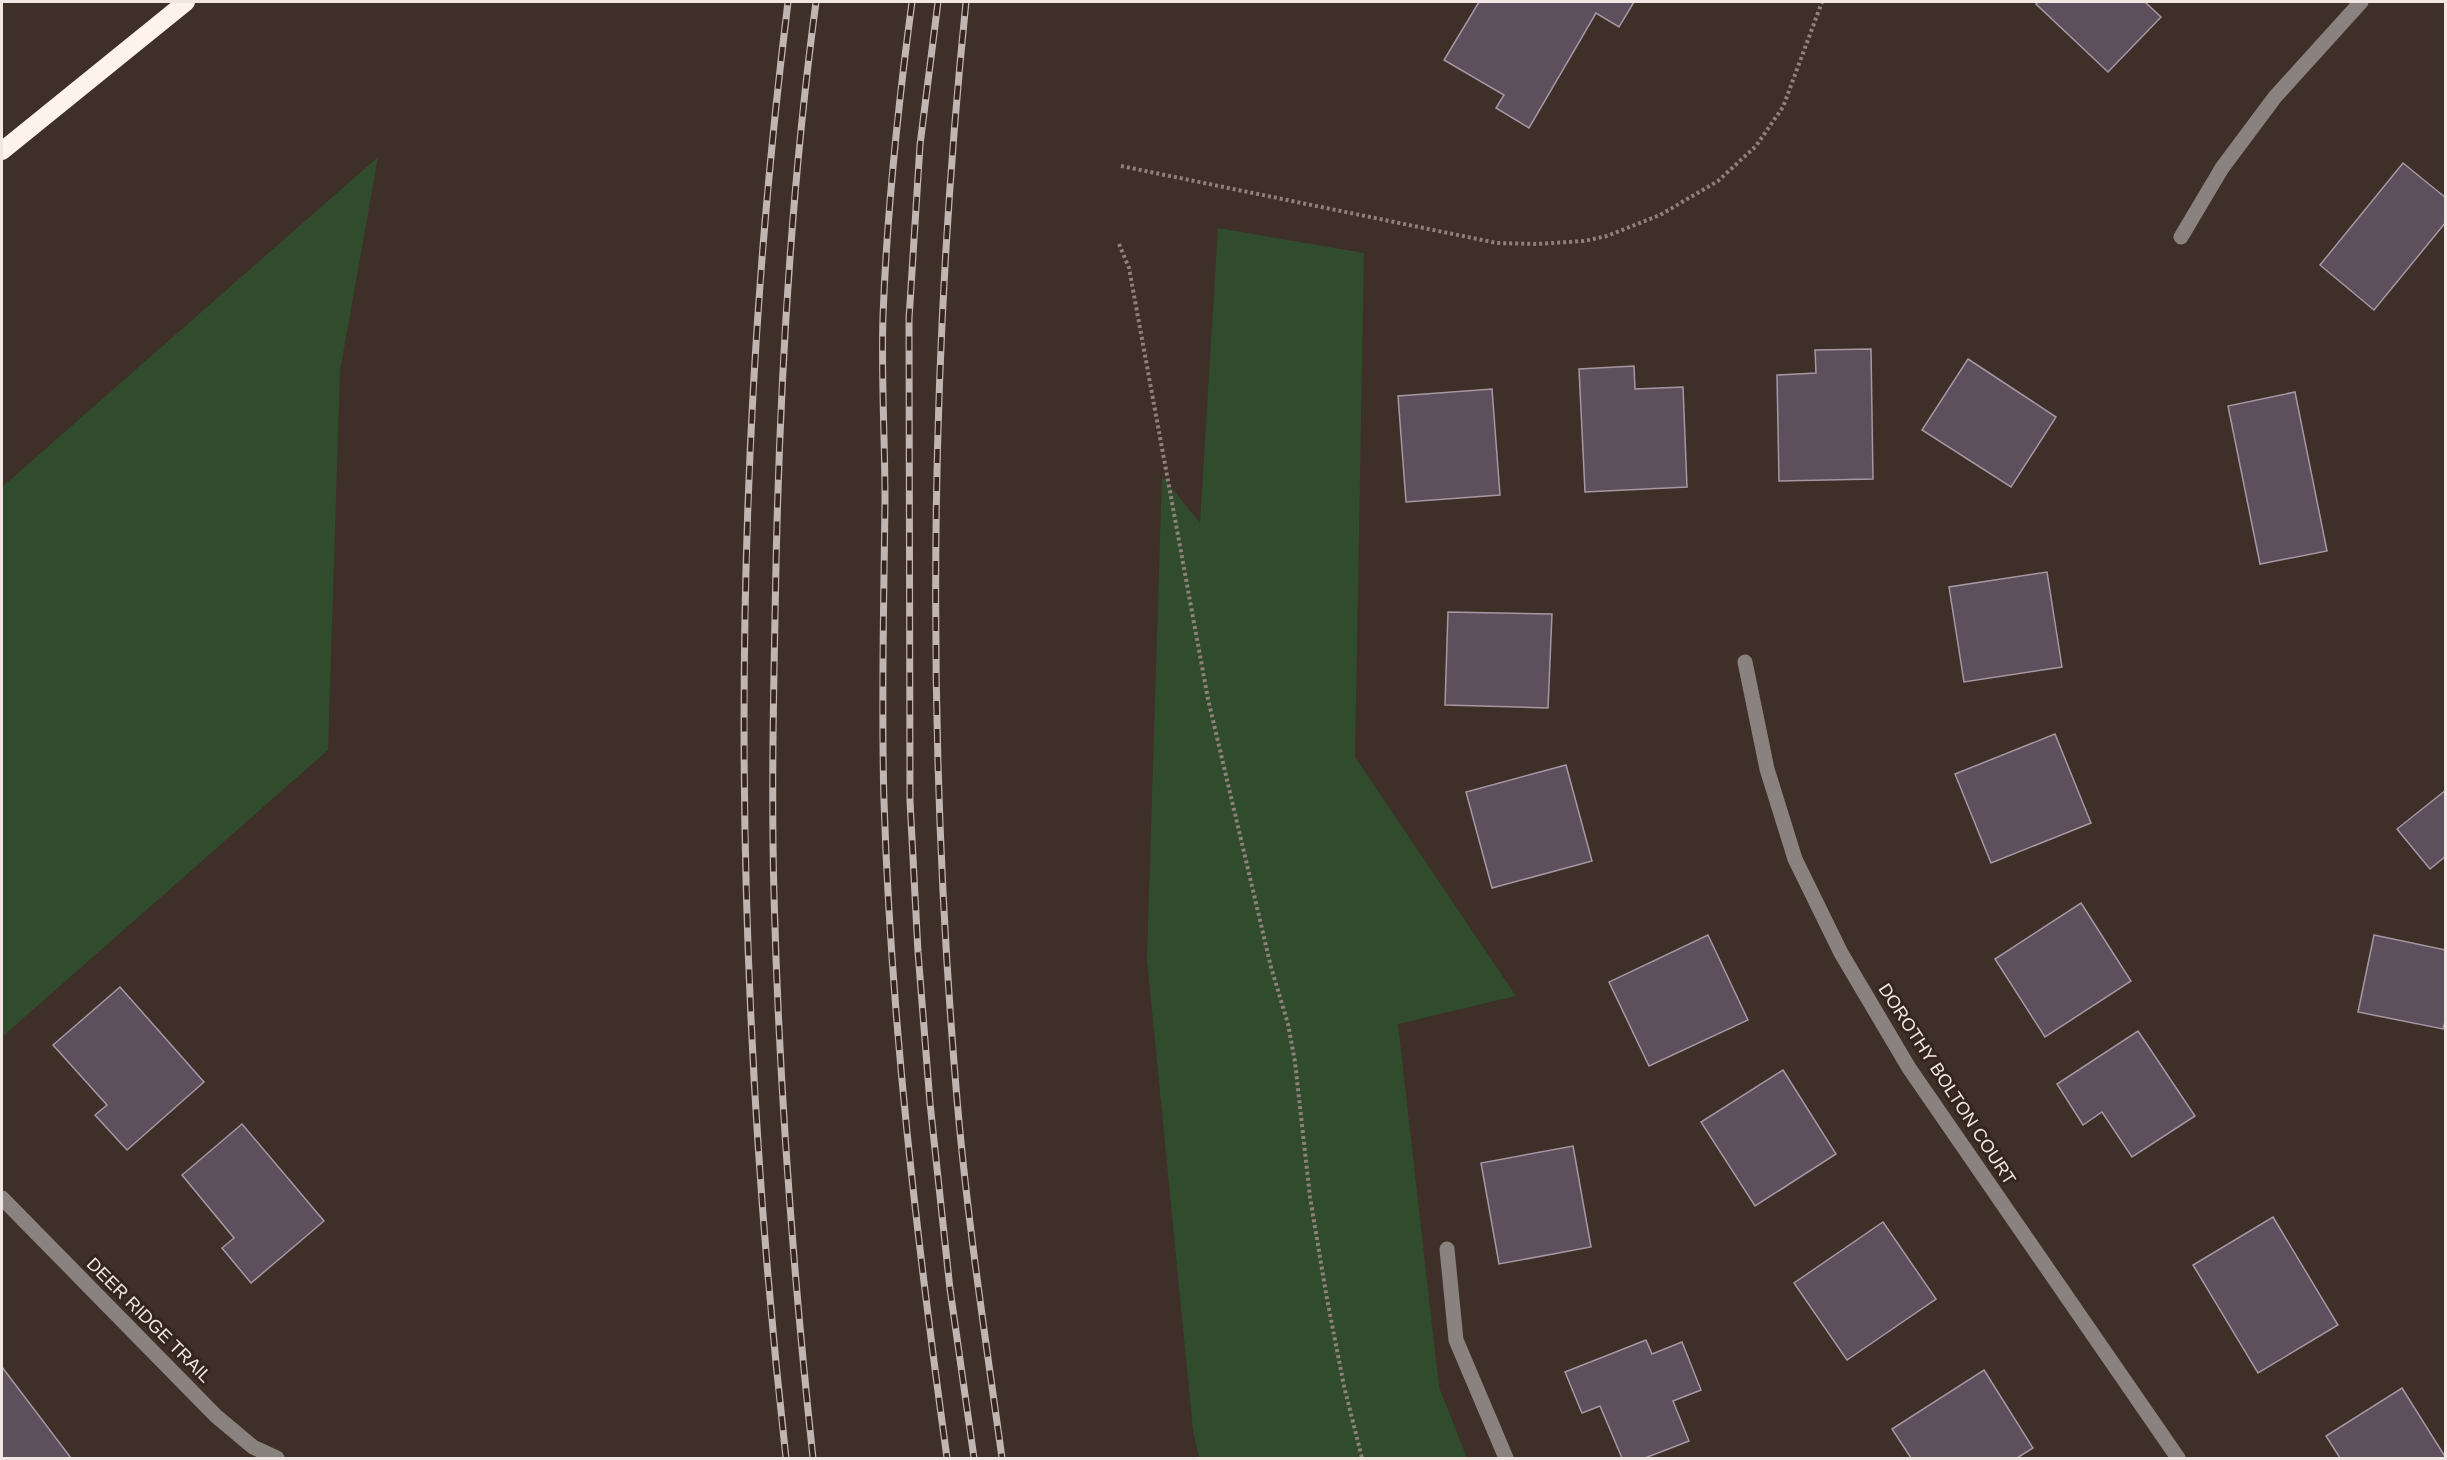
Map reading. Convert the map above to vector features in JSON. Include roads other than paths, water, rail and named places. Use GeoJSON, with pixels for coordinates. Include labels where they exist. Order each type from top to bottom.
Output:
{"type":"FeatureCollection","features":[{"type":"Feature","properties":{"kind":"highway"},"geometry":{"type":"LineString","coordinates":[[2,151],[186,2]]}},
{"type":"Feature","properties":{"kind":"street"},"geometry":{"type":"LineString","coordinates":[[2181,237],[2222,168],[2275,97],[2361,2]]}},
{"type":"Feature","properties":{"kind":"street","name":"DOROTHY BOLTON COURT"},"geometry":{"type":"LineString","coordinates":[[1745,662],[1767,769],[1795,859],[1841,953],[1909,1068],[2178,1458]]}},
{"type":"Feature","properties":{"kind":"street","name":"DEER RIDGE TRAIL"},"geometry":{"type":"LineString","coordinates":[[2,1198],[216,1416],[253,1447],[277,1458]]}},
{"type":"Feature","properties":{"kind":"street"},"geometry":{"type":"LineString","coordinates":[[1447,1249],[1456,1340],[1506,1458]]}},
{"type":"Feature","properties":{"kind":"railway"},"geometry":{"type":"LineString","coordinates":[[786,1458],[768,1277],[755,1095],[747,913],[744,730],[747,547],[755,365],[768,183],[788,2]]}},
{"type":"Feature","properties":{"kind":"railway"},"geometry":{"type":"LineString","coordinates":[[813,1458],[793,1248],[783,1107],[776,966],[773,771],[778,494],[784,353],[793,212],[816,2]]}},
{"type":"Feature","properties":{"kind":"railway"},"geometry":{"type":"LineString","coordinates":[[912,2],[894,158],[883,316],[884,801],[887,883],[899,1048],[925,1294],[947,1458]]}},
{"type":"Feature","properties":{"kind":"railway"},"geometry":{"type":"LineString","coordinates":[[938,2],[920,145],[909,319],[910,801],[918,952],[930,1103],[950,1289],[974,1458]]}},
{"type":"Feature","properties":{"kind":"railway"},"geometry":{"type":"LineString","coordinates":[[966,2],[954,137],[939,408],[936,680],[946,951],[956,1087],[970,1226],[1002,1458]]}}]}
